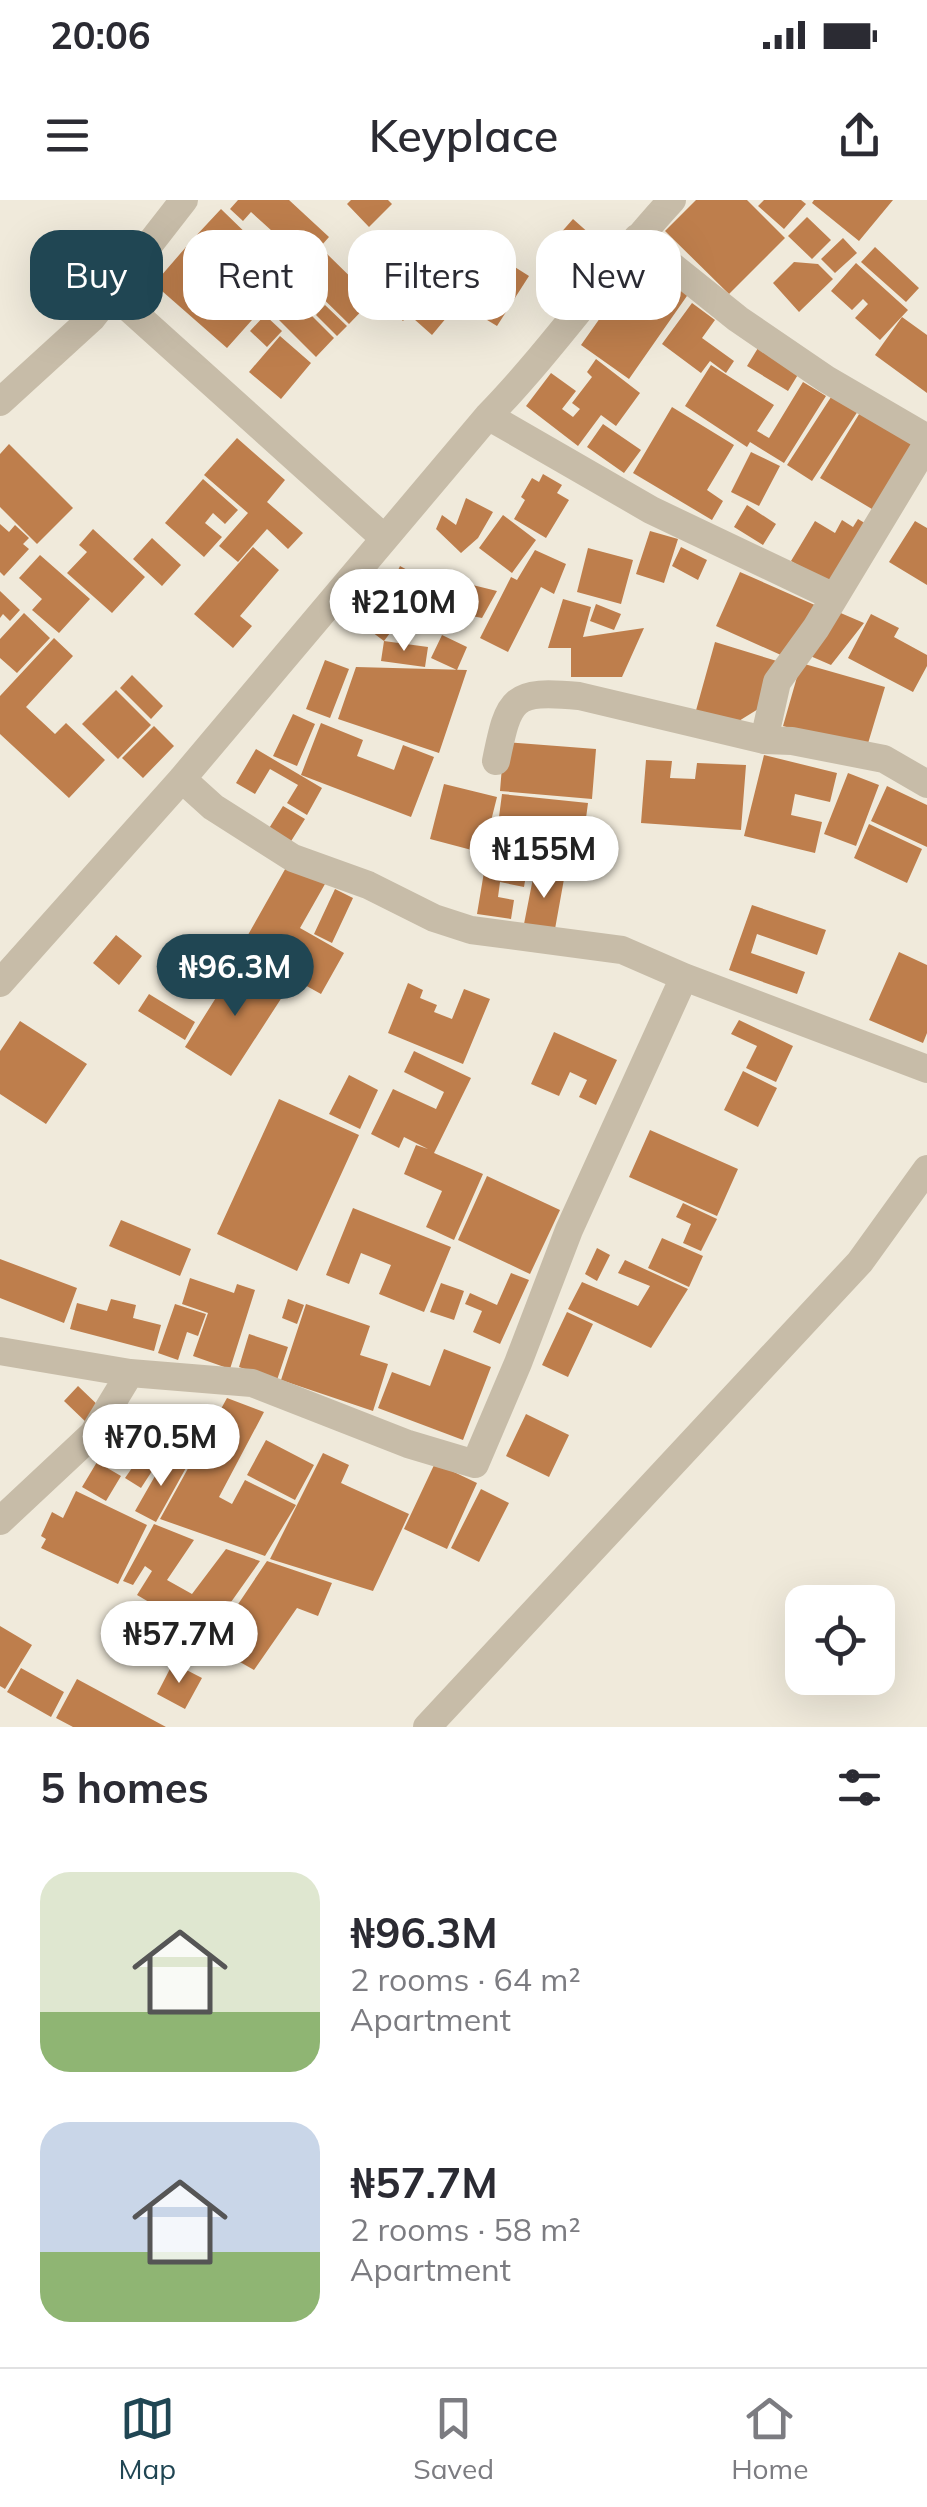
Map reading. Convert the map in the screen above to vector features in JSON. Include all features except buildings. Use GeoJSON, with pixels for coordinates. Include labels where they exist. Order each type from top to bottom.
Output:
{"type":"FeatureCollection","features":[{"type":"Feature","properties":{"kind":"street"},"geometry":{"type":"LineString","coordinates":[[161,230],[184,200]]}},
{"type":"Feature","properties":{"kind":"street"},"geometry":{"type":"LineString","coordinates":[[645,230],[672,200]]}},
{"type":"Feature","properties":{"kind":"street"},"geometry":{"type":"LineString","coordinates":[[681,272],[765,337],[927,441],[816,628],[777,682],[764,740]]}},
{"type":"Feature","properties":{"kind":"street"},"geometry":{"type":"LineString","coordinates":[[0,402],[90,320]]}},
{"type":"Feature","properties":{"kind":"street"},"geometry":{"type":"LineString","coordinates":[[143,320],[384,538]]}},
{"type":"Feature","properties":{"kind":"street"},"geometry":{"type":"LineString","coordinates":[[0,983],[182,779],[572,320]]}},
{"type":"Feature","properties":{"kind":"street"},"geometry":{"type":"LineString","coordinates":[[488,416],[652,510],[834,597]]}},
{"type":"Feature","properties":{"kind":"street"},"geometry":{"type":"LineString","coordinates":[[496,761],[512,705],[532,694],[579,696],[764,740],[884,759],[927,784]]}},
{"type":"Feature","properties":{"kind":"street"},"geometry":{"type":"LineString","coordinates":[[182,779],[213,807],[293,858],[354,879],[434,918],[471,930],[622,950],[927,1070]]}},
{"type":"Feature","properties":{"kind":"street"},"geometry":{"type":"LineString","coordinates":[[0,1352],[130,1373],[252,1383],[408,1444],[474,1464],[570,1230],[684,977]]}},
{"type":"Feature","properties":{"kind":"street"},"geometry":{"type":"LineString","coordinates":[[427,1727],[860,1262],[927,1169]]}},
{"type":"Feature","properties":{"kind":"street"},"geometry":{"type":"LineString","coordinates":[[0,1521],[94,1434],[130,1373]]}}]}
